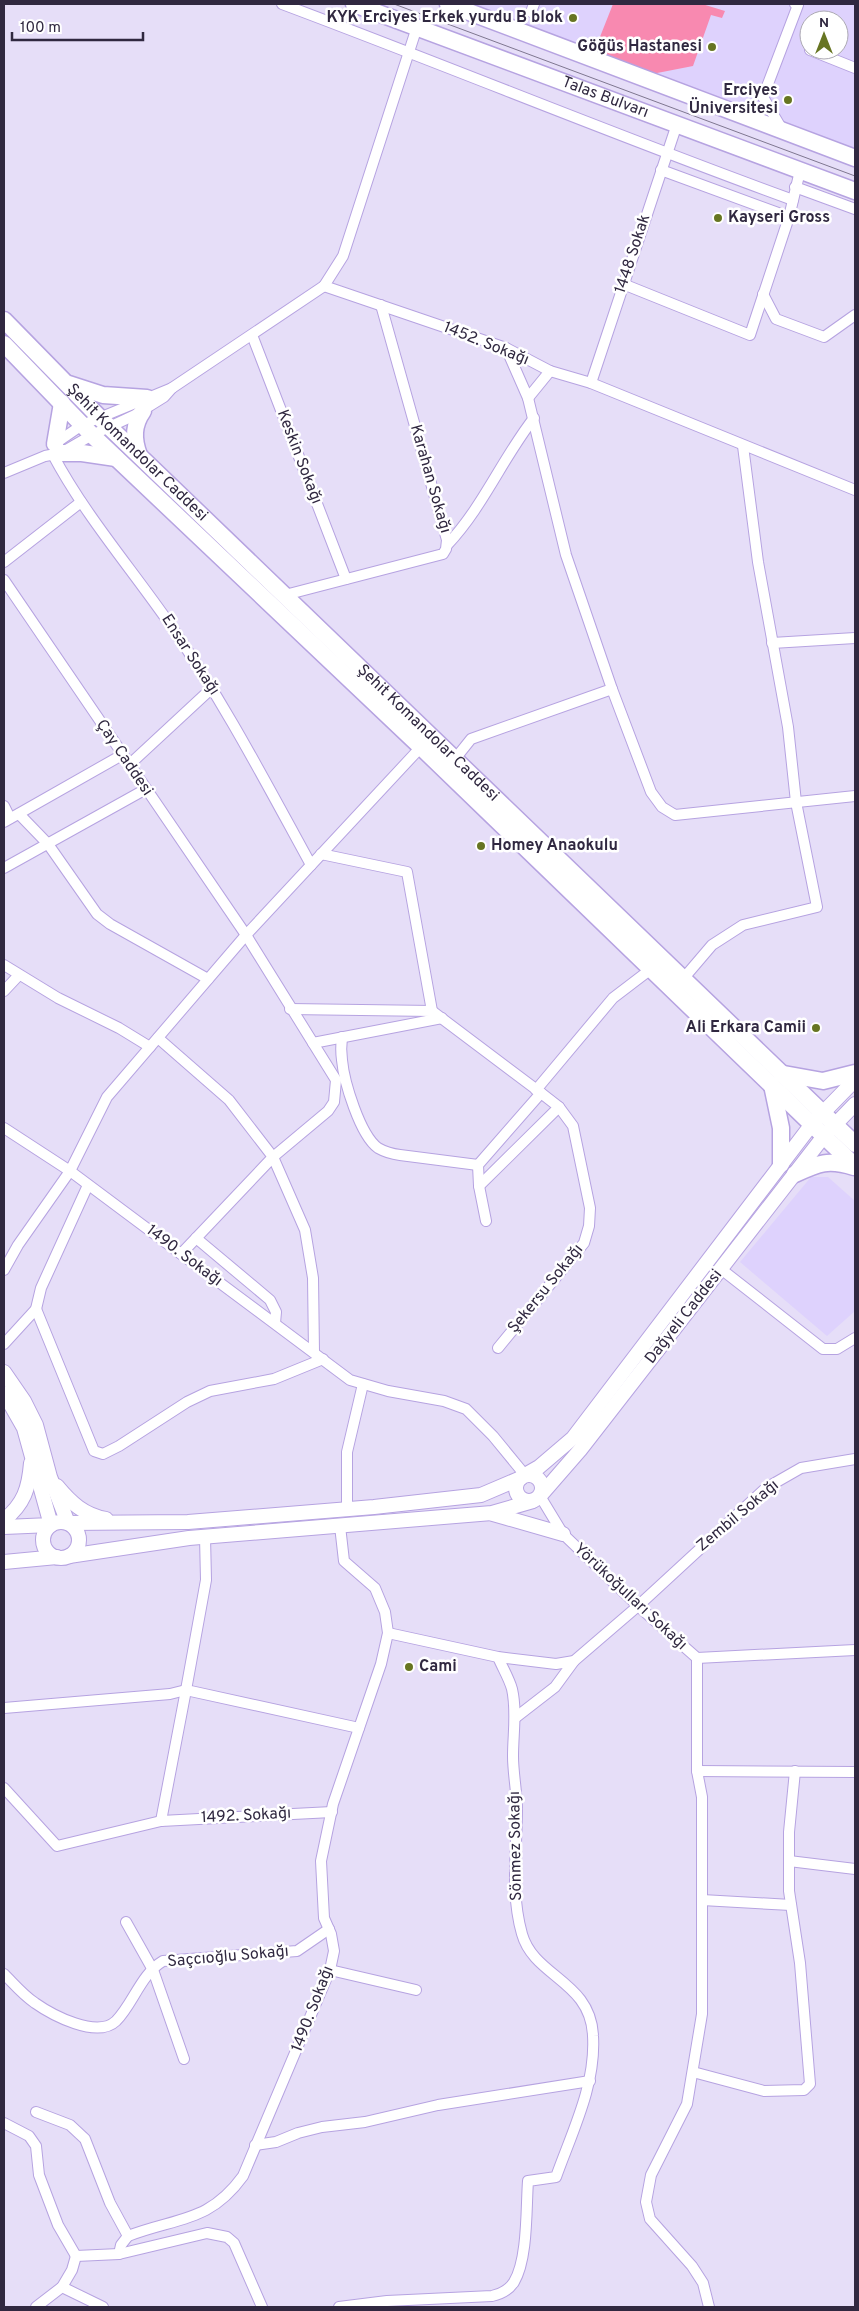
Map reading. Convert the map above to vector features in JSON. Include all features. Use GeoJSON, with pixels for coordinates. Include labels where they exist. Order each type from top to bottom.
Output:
{"type":"FeatureCollection","features":[{"type":"Feature","properties":{"kind":"main road","name":"Talas Bulvarı"},"geometry":{"type":"LineString","coordinates":[[354,4],[855,191]]}},
{"type":"Feature","properties":{"kind":"main road","name":"Talas Bulvarı"},"geometry":{"type":"LineString","coordinates":[[448,4],[480,10],[784,132],[854,154]]}},
{"type":"Feature","properties":{"kind":"main road","name":"Şehit Komandolar Caddesi"},"geometry":{"type":"LineString","coordinates":[[4,320],[105,423],[683,978],[777,1080],[812,1124],[855,1144]]}},
{"type":"Feature","properties":{"kind":"main road","name":"Şehit Komandolar Caddesi"},"geometry":{"type":"LineString","coordinates":[[4,344],[87,430],[421,747],[651,969],[777,1080],[823,1111],[830,1131],[855,1167]]}},
{"type":"Feature","properties":{"kind":"main road"},"geometry":{"type":"LineString","coordinates":[[65,382],[145,404],[134,430],[139,455]]}},
{"type":"Feature","properties":{"kind":"main road"},"geometry":{"type":"LineString","coordinates":[[62,404],[53,452],[82,453],[116,458]]}},
{"type":"Feature","properties":{"kind":"main road"},"geometry":{"type":"LineString","coordinates":[[781,1164],[781,1128],[777,1080],[823,1081],[855,1073]]}},
{"type":"Feature","properties":{"kind":"main road"},"geometry":{"type":"LineString","coordinates":[[795,1174],[816,1164],[830,1161],[855,1167]]}},
{"type":"Feature","properties":{"kind":"street"},"geometry":{"type":"LineString","coordinates":[[282,4],[667,154],[793,200]]}},
{"type":"Feature","properties":{"kind":"street"},"geometry":{"type":"LineString","coordinates":[[784,132],[763,97],[798,5],[795,4]]}},
{"type":"Feature","properties":{"kind":"street"},"geometry":{"type":"LineString","coordinates":[[4,473],[53,452],[87,430],[145,404],[172,388],[324,286],[343,256],[417,27]]}},
{"type":"Feature","properties":{"kind":"street"},"geometry":{"type":"LineString","coordinates":[[835,60],[855,68]]}},
{"type":"Feature","properties":{"kind":"street","name":"1448 Sokak"},"geometry":{"type":"LineString","coordinates":[[591,383],[677,124]]}},
{"type":"Feature","properties":{"kind":"street"},"geometry":{"type":"LineString","coordinates":[[661,170],[789,217]]}},
{"type":"Feature","properties":{"kind":"street"},"geometry":{"type":"LineString","coordinates":[[623,284],[750,335],[789,217],[800,171]]}},
{"type":"Feature","properties":{"kind":"street"},"geometry":{"type":"LineString","coordinates":[[795,187],[855,209]]}},
{"type":"Feature","properties":{"kind":"street","name":"1452. Sokağı"},"geometry":{"type":"LineString","coordinates":[[324,286],[506,348],[550,371],[591,383],[855,490]]}},
{"type":"Feature","properties":{"kind":"street"},"geometry":{"type":"LineString","coordinates":[[763,294],[776,319],[824,337],[855,315]]}},
{"type":"Feature","properties":{"kind":"street","name":"Karahan Sokağı"},"geometry":{"type":"LineString","coordinates":[[286,595],[443,554],[447,545],[381,305]]}},
{"type":"Feature","properties":{"kind":"street","name":"Keskin Sokağı"},"geometry":{"type":"LineString","coordinates":[[252,334],[346,579]]}},
{"type":"Feature","properties":{"kind":"street"},"geometry":{"type":"LineString","coordinates":[[506,348],[528,398],[534,418],[566,555],[612,689],[651,792],[662,808],[675,814],[855,796]]}},
{"type":"Feature","properties":{"kind":"street"},"geometry":{"type":"LineString","coordinates":[[528,398],[550,371]]}},
{"type":"Feature","properties":{"kind":"street"},"geometry":{"type":"LineString","coordinates":[[447,545],[473,514],[513,446],[534,418]]}},
{"type":"Feature","properties":{"kind":"street"},"geometry":{"type":"LineString","coordinates":[[683,978],[712,945],[743,925],[817,907],[796,802],[788,727],[758,562],[743,446]]}},
{"type":"Feature","properties":{"kind":"street","name":"Ensar Sokağı"},"geometry":{"type":"LineString","coordinates":[[53,452],[81,502],[170,623],[212,688],[311,865]]}},
{"type":"Feature","properties":{"kind":"street"},"geometry":{"type":"LineString","coordinates":[[4,562],[81,502]]}},
{"type":"Feature","properties":{"kind":"street","name":"Çay Caddesi"},"geometry":{"type":"LineString","coordinates":[[5,586],[246,935],[290,1009],[336,1080],[334,1102],[328,1111],[273,1157],[181,1254]]}},
{"type":"Feature","properties":{"kind":"street"},"geometry":{"type":"LineString","coordinates":[[772,643],[855,638]]}},
{"type":"Feature","properties":{"kind":"street"},"geometry":{"type":"LineString","coordinates":[[129,765],[212,688]]}},
{"type":"Feature","properties":{"kind":"street"},"geometry":{"type":"LineString","coordinates":[[455,759],[471,739],[612,689]]}},
{"type":"Feature","properties":{"kind":"street"},"geometry":{"type":"LineString","coordinates":[[4,1270],[18,1246],[70,1171],[107,1097],[246,935],[421,747]]}},
{"type":"Feature","properties":{"kind":"street"},"geometry":{"type":"LineString","coordinates":[[11,818],[122,754]]}},
{"type":"Feature","properties":{"kind":"street"},"geometry":{"type":"LineString","coordinates":[[4,868],[146,789]]}},
{"type":"Feature","properties":{"kind":"street"},"geometry":{"type":"LineString","coordinates":[[4,806],[11,818],[48,844],[97,914],[110,924],[208,979]]}},
{"type":"Feature","properties":{"kind":"street"},"geometry":{"type":"LineString","coordinates":[[290,1009],[432,1011],[407,872],[321,854]]}},
{"type":"Feature","properties":{"kind":"street"},"geometry":{"type":"LineString","coordinates":[[4,965],[58,998],[119,1028],[150,1048]]}},
{"type":"Feature","properties":{"kind":"street"},"geometry":{"type":"LineString","coordinates":[[486,1221],[479,1186],[478,1165],[613,998],[651,969]]}},
{"type":"Feature","properties":{"kind":"street"},"geometry":{"type":"LineString","coordinates":[[4,991],[19,975]]}},
{"type":"Feature","properties":{"kind":"street","name":"Şekersu Sokağı"},"geometry":{"type":"LineString","coordinates":[[432,1011],[559,1108],[573,1126],[590,1208],[589,1226],[584,1243],[498,1348]]}},
{"type":"Feature","properties":{"kind":"street"},"geometry":{"type":"LineString","coordinates":[[313,1043],[442,1018]]}},
{"type":"Feature","properties":{"kind":"street"},"geometry":{"type":"LineString","coordinates":[[342,1037],[341,1059],[345,1080],[369,1139],[388,1153],[478,1165]]}},
{"type":"Feature","properties":{"kind":"street"},"geometry":{"type":"LineString","coordinates":[[158,1038],[229,1100],[273,1157],[305,1230],[313,1278],[314,1352]]}},
{"type":"Feature","properties":{"kind":"street","name":"Dağyeli Caddesi"},"geometry":{"type":"LineString","coordinates":[[129,1523],[188,1522],[464,1498],[490,1492],[539,1467],[573,1438],[812,1124],[855,1080]]}},
{"type":"Feature","properties":{"kind":"street","name":"Dağyeli Caddesi"},"geometry":{"type":"LineString","coordinates":[[537,1498],[580,1450],[795,1174],[855,1104]]}},
{"type":"Feature","properties":{"kind":"street"},"geometry":{"type":"LineString","coordinates":[[479,1186],[559,1108]]}},
{"type":"Feature","properties":{"kind":"street","name":"1490. Sokağı"},"geometry":{"type":"LineString","coordinates":[[4,1128],[70,1171],[350,1380],[444,1401],[466,1409],[493,1436],[523,1476]]}},
{"type":"Feature","properties":{"kind":"street"},"geometry":{"type":"LineString","coordinates":[[4,1344],[36,1308],[41,1288],[88,1185]]}},
{"type":"Feature","properties":{"kind":"street"},"geometry":{"type":"LineString","coordinates":[[196,1238],[270,1300],[276,1312],[275,1324]]}},
{"type":"Feature","properties":{"kind":"street"},"geometry":{"type":"LineString","coordinates":[[721,1269],[823,1349],[837,1349],[855,1338]]}},
{"type":"Feature","properties":{"kind":"street"},"geometry":{"type":"LineString","coordinates":[[36,1308],[94,1451],[103,1454],[119,1446],[187,1402],[210,1391],[274,1379],[323,1359]]}},
{"type":"Feature","properties":{"kind":"street"},"geometry":{"type":"LineString","coordinates":[[4,1372],[24,1401],[36,1425],[50,1477],[68,1524],[77,1531],[79,1536],[77,1548],[63,1557]]}},
{"type":"Feature","properties":{"kind":"street"},"geometry":{"type":"LineString","coordinates":[[347,1509],[347,1452],[363,1384]]}},
{"type":"Feature","properties":{"kind":"street"},"geometry":{"type":"LineString","coordinates":[[4,1393],[24,1428],[51,1525]]}},
{"type":"Feature","properties":{"kind":"street"},"geometry":{"type":"LineString","coordinates":[[4,1520],[16,1510],[25,1497],[29,1484],[32,1455]]}},
{"type":"Feature","properties":{"kind":"street","name":"Zembil Sokağı"},"geometry":{"type":"LineString","coordinates":[[515,1718],[555,1686],[574,1661],[638,1606],[766,1488],[801,1468],[855,1459]]}},
{"type":"Feature","properties":{"kind":"street"},"geometry":{"type":"LineString","coordinates":[[4,1562],[63,1557],[205,1536],[492,1513],[537,1498],[543,1488],[540,1480],[533,1475],[523,1476],[516,1485],[517,1494],[524,1500],[537,1498]]}},
{"type":"Feature","properties":{"kind":"street"},"geometry":{"type":"LineString","coordinates":[[50,1477],[79,1509],[95,1516],[129,1523]]}},
{"type":"Feature","properties":{"kind":"street","name":"Yörükoğulları Sokağı"},"geometry":{"type":"LineString","coordinates":[[537,1498],[563,1534],[638,1606],[697,1658]]}},
{"type":"Feature","properties":{"kind":"street"},"geometry":{"type":"LineString","coordinates":[[492,1513],[563,1534]]}},
{"type":"Feature","properties":{"kind":"street"},"geometry":{"type":"LineString","coordinates":[[4,1527],[51,1525],[62,1522],[68,1524],[129,1523]]}},
{"type":"Feature","properties":{"kind":"street"},"geometry":{"type":"LineString","coordinates":[[51,1525],[44,1534],[48,1551],[63,1557]]}},
{"type":"Feature","properties":{"kind":"street","name":"1490. Sokağı"},"geometry":{"type":"LineString","coordinates":[[128,2236],[204,2213],[219,2203],[243,2176],[254,2145],[278,2097],[330,1970],[334,1951],[329,1929],[324,1918],[321,1861],[332,1812],[388,1633],[385,1612],[375,1588],[344,1561],[340,1526]]}},
{"type":"Feature","properties":{"kind":"street"},"geometry":{"type":"LineString","coordinates":[[161,1820],[206,1580],[205,1536]]}},
{"type":"Feature","properties":{"kind":"street"},"geometry":{"type":"LineString","coordinates":[[388,1633],[498,1657],[556,1664],[574,1661]]}},
{"type":"Feature","properties":{"kind":"street"},"geometry":{"type":"LineString","coordinates":[[709,2307],[703,2283],[692,2266],[650,2219],[646,2202],[647,2188],[651,2175],[687,2104],[702,2014],[702,1796],[697,1771],[697,1658],[855,1650]]}},
{"type":"Feature","properties":{"kind":"street","name":"Sönmez Sokağı"},"geometry":{"type":"LineString","coordinates":[[339,2307],[387,2301],[492,2296],[503,2292],[516,2279],[522,2256],[528,2181],[556,2178],[590,2081],[593,2034],[588,2013],[580,1998],[568,1984],[535,1957],[522,1935],[515,1900],[514,1864],[517,1808],[513,1756],[515,1718],[512,1688],[498,1657]]}},
{"type":"Feature","properties":{"kind":"street"},"geometry":{"type":"LineString","coordinates":[[4,1708],[170,1694],[186,1690],[359,1728]]}},
{"type":"Feature","properties":{"kind":"street"},"geometry":{"type":"LineString","coordinates":[[697,1771],[855,1772]]}},
{"type":"Feature","properties":{"kind":"street"},"geometry":{"type":"LineString","coordinates":[[693,2072],[764,2090],[804,2090],[808,2087],[810,2081],[800,1963],[791,1905],[789,1861],[795,1771]]}},
{"type":"Feature","properties":{"kind":"street","name":"1492. Sokağı"},"geometry":{"type":"LineString","coordinates":[[4,1788],[57,1846],[161,1820],[332,1812]]}},
{"type":"Feature","properties":{"kind":"street"},"geometry":{"type":"LineString","coordinates":[[789,1861],[855,1869]]}},
{"type":"Feature","properties":{"kind":"street"},"geometry":{"type":"LineString","coordinates":[[702,1900],[791,1905]]}},
{"type":"Feature","properties":{"kind":"street"},"geometry":{"type":"LineString","coordinates":[[126,1922],[153,1970],[184,2059]]}},
{"type":"Feature","properties":{"kind":"street","name":"Saçcıoğlu Sokağı"},"geometry":{"type":"LineString","coordinates":[[153,1970],[162,1961],[170,1959],[297,1951],[329,1929]]}},
{"type":"Feature","properties":{"kind":"street"},"geometry":{"type":"LineString","coordinates":[[4,1974],[27,1998],[46,2010],[88,2028],[98,2029],[116,2021],[153,1970]]}},
{"type":"Feature","properties":{"kind":"street"},"geometry":{"type":"LineString","coordinates":[[330,1970],[416,1990]]}},
{"type":"Feature","properties":{"kind":"street"},"geometry":{"type":"LineString","coordinates":[[254,2145],[276,2142],[316,2128],[365,2122],[438,2105],[590,2081]]}},
{"type":"Feature","properties":{"kind":"street"},"geometry":{"type":"LineString","coordinates":[[36,2112],[70,2125],[85,2139],[110,2203],[128,2236],[120,2245],[119,2254]]}},
{"type":"Feature","properties":{"kind":"street"},"geometry":{"type":"LineString","coordinates":[[4,2123],[29,2136],[36,2146],[39,2175],[58,2226],[76,2256],[72,2270],[62,2287],[36,2307]]}},
{"type":"Feature","properties":{"kind":"street"},"geometry":{"type":"LineString","coordinates":[[76,2256],[119,2254],[207,2233],[227,2237],[234,2243],[262,2307]]}},
{"type":"Feature","properties":{"kind":"street"},"geometry":{"type":"LineString","coordinates":[[62,2287],[103,2307]]}},
{"type":"Feature","properties":{"kind":"shaded area","name":"Erciyes Üniversitesi"},"geometry":{"type":"Polygon","coordinates":[[[463,4],[855,4],[855,151],[463,4]]]}},
{"type":"Feature","properties":{"kind":"shaded area"},"geometry":{"type":"Polygon","coordinates":[[[613,4],[702,4],[725,11],[722,18],[711,15],[693,66],[652,74],[594,52],[613,4]]]}},
{"type":"Feature","properties":{"kind":"shaded area"},"geometry":{"type":"Polygon","coordinates":[[[811,1177],[828,1177],[855,1201],[855,1311],[827,1336],[740,1262],[811,1177]]]}},
{"type":"Feature","properties":{"kind":"tram line"},"geometry":{"type":"LineString","coordinates":[[394,4],[855,176]]}},
{"type":"Feature","properties":{"kind":"place","name":"KYK Erciyes Erkek yurdu B blok"},"geometry":{"type":"Point","coordinates":[573,18]}},
{"type":"Feature","properties":{"kind":"place","name":"Göğüs Hastanesi"},"geometry":{"type":"Point","coordinates":[712,47]}},
{"type":"Feature","properties":{"kind":"place","name":"Erciyes Üniversitesi"},"geometry":{"type":"Point","coordinates":[788,100]}},
{"type":"Feature","properties":{"kind":"place","name":"Kayseri Gross"},"geometry":{"type":"Point","coordinates":[718,218]}},
{"type":"Feature","properties":{"kind":"place","name":"Homey Anaokulu"},"geometry":{"type":"Point","coordinates":[481,846]}},
{"type":"Feature","properties":{"kind":"place","name":"Ali Erkara Camii"},"geometry":{"type":"Point","coordinates":[816,1028]}},
{"type":"Feature","properties":{"kind":"place","name":"Cami"},"geometry":{"type":"Point","coordinates":[409,1667]}}]}
